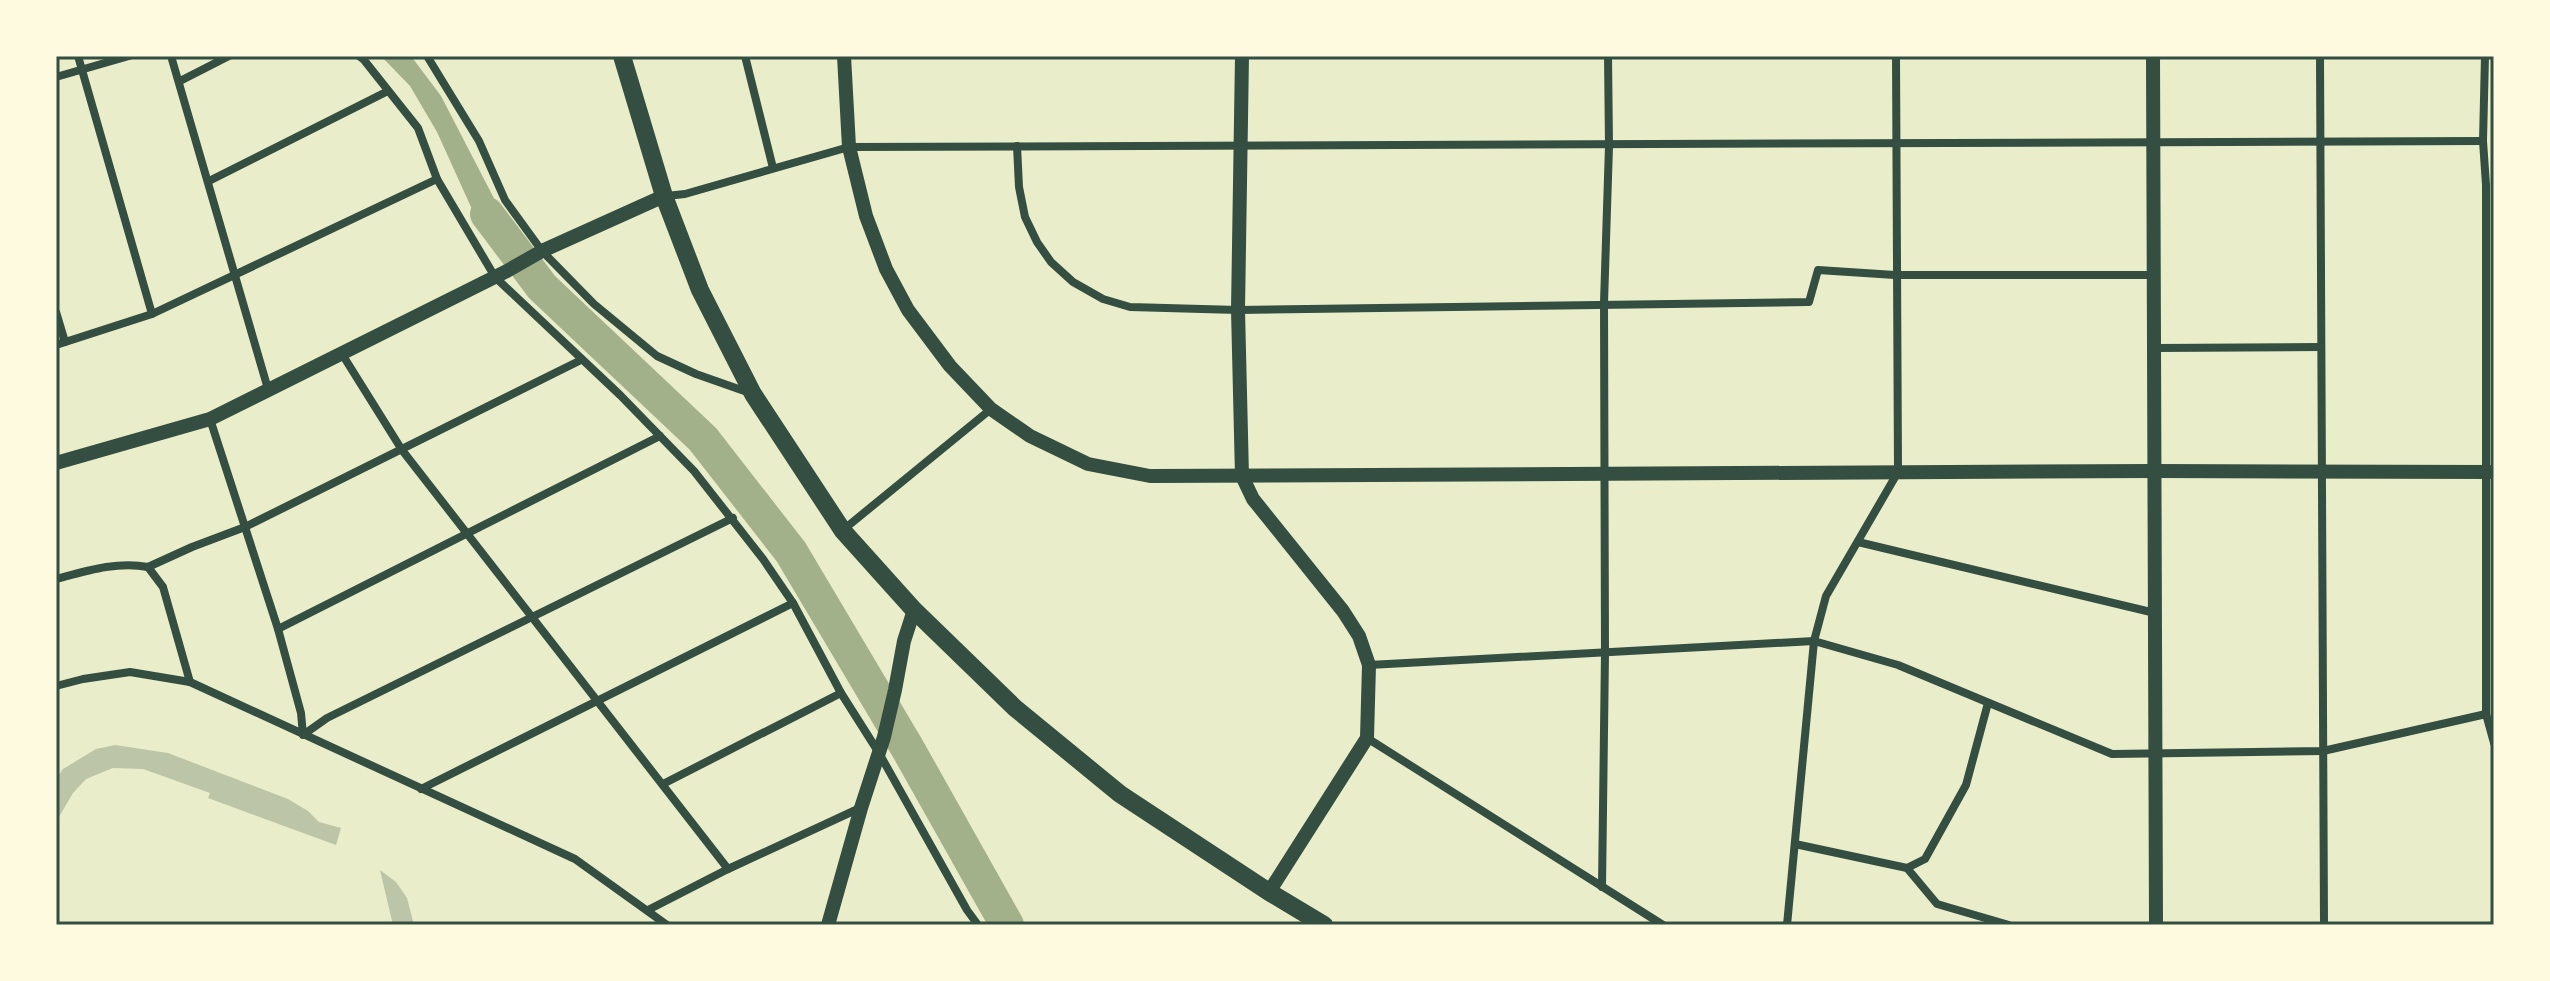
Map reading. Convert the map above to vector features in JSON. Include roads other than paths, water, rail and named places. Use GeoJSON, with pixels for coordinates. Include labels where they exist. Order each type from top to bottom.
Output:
{"type":"FeatureCollection","features":[{"type":"Feature","properties":{"kind":"main road"},"geometry":{"type":"LineString","coordinates":[[622,56],[664,196],[700,290],[753,394],[843,531],[914,610],[1015,708],[1120,794],[1324,925]]}},
{"type":"Feature","properties":{"kind":"street"},"geometry":{"type":"LineString","coordinates":[[78,56],[152,314]]}},
{"type":"Feature","properties":{"kind":"street"},"geometry":{"type":"LineString","coordinates":[[56,77],[129,56]]}},
{"type":"Feature","properties":{"kind":"street"},"geometry":{"type":"LineString","coordinates":[[171,56],[268,389]]}},
{"type":"Feature","properties":{"kind":"street"},"geometry":{"type":"LineString","coordinates":[[180,81],[229,56]]}},
{"type":"Feature","properties":{"kind":"street"},"geometry":{"type":"LineString","coordinates":[[359,56],[418,128],[437,179],[501,274],[581,360],[694,471],[733,518],[793,603],[841,693],[978,925]]}},
{"type":"Feature","properties":{"kind":"street"},"geometry":{"type":"LineString","coordinates":[[427,56],[479,141],[505,200],[542,251],[594,304],[657,356],[753,394]]}},
{"type":"Feature","properties":{"kind":"street"},"geometry":{"type":"LineString","coordinates":[[434,56],[436,71]]}},
{"type":"Feature","properties":{"kind":"street"},"geometry":{"type":"LineString","coordinates":[[745,56],[773,168]]}},
{"type":"Feature","properties":{"kind":"street"},"geometry":{"type":"LineString","coordinates":[[844,56],[849,147],[866,216],[886,269],[917,321],[950,366],[991,409],[1030,436],[1088,464],[1150,476],[2489,472]]}},
{"type":"Feature","properties":{"kind":"street"},"geometry":{"type":"LineString","coordinates":[[1242,56],[1238,310],[1242,476],[1253,499],[1343,611],[1359,636],[1369,665],[1367,738],[1269,892]]}},
{"type":"Feature","properties":{"kind":"street"},"geometry":{"type":"LineString","coordinates":[[1602,887],[1608,56]]}},
{"type":"Feature","properties":{"kind":"street"},"geometry":{"type":"LineString","coordinates":[[1787,925],[1814,641],[1826,596],[1898,472],[1896,56]]}},
{"type":"Feature","properties":{"kind":"street"},"geometry":{"type":"LineString","coordinates":[[2153,56],[2156,925]]}},
{"type":"Feature","properties":{"kind":"street"},"geometry":{"type":"LineString","coordinates":[[2320,56],[2324,925]]}},
{"type":"Feature","properties":{"kind":"street"},"geometry":{"type":"LineString","coordinates":[[2485,56],[2483,141],[2490,187],[2490,615],[2486,714],[2494,743]]}},
{"type":"Feature","properties":{"kind":"street"},"geometry":{"type":"LineString","coordinates":[[209,181],[388,91]]}},
{"type":"Feature","properties":{"kind":"street"},"geometry":{"type":"LineString","coordinates":[[56,463],[210,419],[542,251],[664,196],[685,194],[849,147],[2483,141]]}},
{"type":"Feature","properties":{"kind":"street"},"geometry":{"type":"LineString","coordinates":[[1017,146],[1019,187],[1025,217],[1051,262],[1073,282],[1103,299],[1130,307],[1238,310],[1809,302],[1818,270],[1895,275],[2153,275]]}},
{"type":"Feature","properties":{"kind":"street"},"geometry":{"type":"LineString","coordinates":[[56,312],[60,344],[152,314],[437,179]]}},
{"type":"Feature","properties":{"kind":"street"},"geometry":{"type":"LineString","coordinates":[[2156,348],[2321,347]]}},
{"type":"Feature","properties":{"kind":"street"},"geometry":{"type":"LineString","coordinates":[[342,354],[402,450],[728,869]]}},
{"type":"Feature","properties":{"kind":"street"},"geometry":{"type":"LineString","coordinates":[[56,579],[109,566],[132,564],[148,567],[245,527],[581,360]]}},
{"type":"Feature","properties":{"kind":"street"},"geometry":{"type":"LineString","coordinates":[[843,531],[991,409]]}},
{"type":"Feature","properties":{"kind":"street"},"geometry":{"type":"LineString","coordinates":[[210,419],[278,629],[301,713],[303,735]]}},
{"type":"Feature","properties":{"kind":"street"},"geometry":{"type":"LineString","coordinates":[[278,629],[660,436]]}},
{"type":"Feature","properties":{"kind":"street"},"geometry":{"type":"LineString","coordinates":[[303,735],[327,718],[733,518]]}},
{"type":"Feature","properties":{"kind":"street"},"geometry":{"type":"LineString","coordinates":[[1858,542],[2155,613]]}},
{"type":"Feature","properties":{"kind":"street"},"geometry":{"type":"LineString","coordinates":[[148,567],[163,587],[190,682]]}},
{"type":"Feature","properties":{"kind":"street"},"geometry":{"type":"LineString","coordinates":[[421,789],[793,603]]}},
{"type":"Feature","properties":{"kind":"street"},"geometry":{"type":"LineString","coordinates":[[828,925],[884,737],[904,641],[914,610]]}},
{"type":"Feature","properties":{"kind":"street"},"geometry":{"type":"LineString","coordinates":[[1369,665],[1814,641],[1898,665],[2112,754],[2323,751],[2486,714]]}},
{"type":"Feature","properties":{"kind":"street"},"geometry":{"type":"LineString","coordinates":[[56,686],[130,672],[190,682],[575,859],[667,925]]}},
{"type":"Feature","properties":{"kind":"street"},"geometry":{"type":"LineString","coordinates":[[663,784],[841,693]]}},
{"type":"Feature","properties":{"kind":"street"},"geometry":{"type":"LineString","coordinates":[[1907,868],[1925,859],[1966,785],[1988,703]]}},
{"type":"Feature","properties":{"kind":"street"},"geometry":{"type":"LineString","coordinates":[[1367,738],[1663,925]]}},
{"type":"Feature","properties":{"kind":"street"},"geometry":{"type":"LineString","coordinates":[[648,910],[728,869],[861,808]]}},
{"type":"Feature","properties":{"kind":"street"},"geometry":{"type":"LineString","coordinates":[[1795,844],[1907,868],[1937,904],[1987,922],[2009,925]]}},
{"type":"Feature","properties":{"kind":"waterway"},"geometry":{"type":"LineString","coordinates":[[487,214],[542,287],[703,439],[791,552],[908,749],[1007,925]]}}]}
